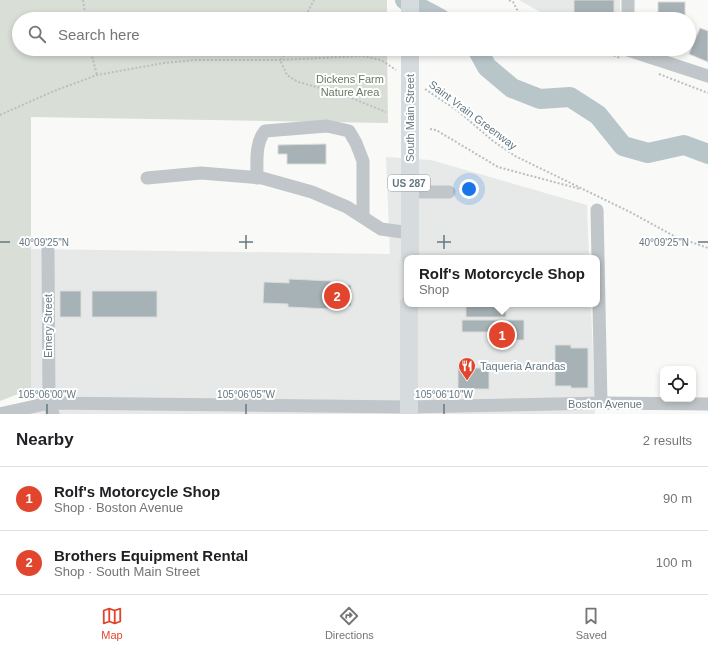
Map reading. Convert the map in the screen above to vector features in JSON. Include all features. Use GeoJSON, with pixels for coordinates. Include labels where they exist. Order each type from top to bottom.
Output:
{"type":"FeatureCollection","features":[{"type":"Feature","properties":{"kind":"highway"},"geometry":{"type":"LineString","coordinates":[[410,0],[410,12]]}},
{"type":"Feature","properties":{"kind":"highway","name":"South Main Street"},"geometry":{"type":"LineString","coordinates":[[410,56],[410,255]]}},
{"type":"Feature","properties":{"kind":"highway"},"geometry":{"type":"LineString","coordinates":[[409,307],[409,411]]}},
{"type":"Feature","properties":{"kind":"street"},"geometry":{"type":"LineString","coordinates":[[628,0],[628,12]]}},
{"type":"Feature","properties":{"kind":"street"},"geometry":{"type":"LineString","coordinates":[[646,56],[708,76]]}},
{"type":"Feature","properties":{"kind":"street"},"geometry":{"type":"LineString","coordinates":[[257,178],[257,153],[260,136],[265,131],[327,126],[349,131],[356,143],[363,161],[363,217]]}},
{"type":"Feature","properties":{"kind":"street"},"geometry":{"type":"LineString","coordinates":[[147,178],[201,173],[257,178],[312,192],[347,207],[381,229],[410,233]]}},
{"type":"Feature","properties":{"kind":"street"},"geometry":{"type":"LineString","coordinates":[[409,192],[449,192]]}},
{"type":"Feature","properties":{"kind":"street"},"geometry":{"type":"LineString","coordinates":[[597,210],[598,255]]}},
{"type":"Feature","properties":{"kind":"street","name":"Emery Street"},"geometry":{"type":"LineString","coordinates":[[48,250],[51,408]]}},
{"type":"Feature","properties":{"kind":"street"},"geometry":{"type":"LineString","coordinates":[[599,307],[601,403]]}},
{"type":"Feature","properties":{"kind":"street","name":"Boston Avenue"},"geometry":{"type":"LineString","coordinates":[[0,414],[51,408],[409,411],[601,403],[708,404]]}},
{"type":"Feature","properties":{"kind":"path"},"geometry":{"type":"LineString","coordinates":[[83,0],[85,12]]}},
{"type":"Feature","properties":{"kind":"path"},"geometry":{"type":"LineString","coordinates":[[308,12],[314,0]]}},
{"type":"Feature","properties":{"kind":"path"},"geometry":{"type":"LineString","coordinates":[[509,0],[513,2],[518,12]]}},
{"type":"Feature","properties":{"kind":"path"},"geometry":{"type":"LineString","coordinates":[[92,56],[97,75]]}},
{"type":"Feature","properties":{"kind":"path"},"geometry":{"type":"LineString","coordinates":[[280,60],[283,56]]}},
{"type":"Feature","properties":{"kind":"path"},"geometry":{"type":"LineString","coordinates":[[0,116],[54,91],[97,75],[164,63],[196,60],[280,60],[362,56],[381,60],[401,73]]}},
{"type":"Feature","properties":{"kind":"path"},"geometry":{"type":"LineString","coordinates":[[280,60],[287,75],[298,82],[339,93],[386,112]]}},
{"type":"Feature","properties":{"kind":"path","name":"Saint Vrain Greenway"},"geometry":{"type":"LineString","coordinates":[[420,86],[458,111],[493,141],[515,156],[674,236],[708,248]]}},
{"type":"Feature","properties":{"kind":"path"},"geometry":{"type":"LineString","coordinates":[[430,129],[436,130],[498,167],[585,190]]}},
{"type":"Feature","properties":{"kind":"shaded area"},"geometry":{"type":"Polygon","coordinates":[[[519,0],[620,0],[620,12],[540,12],[519,0]]]}},
{"type":"Feature","properties":{"kind":"shaded area"},"geometry":{"type":"Polygon","coordinates":[[[386,157],[431,160],[587,205],[589,255],[404,255],[404,307],[591,307],[595,414],[31,414],[30,249],[390,254],[386,157]]]}},
{"type":"Feature","properties":{"kind":"green space","name":"Dickens Farm Nature Area"},"geometry":{"type":"Polygon","coordinates":[[[0,0],[387,0],[387,12],[12,12],[12,56],[387,56],[388,123],[31,117],[31,389],[0,401],[0,0]]]}},
{"type":"Feature","properties":{"kind":"building"},"geometry":{"type":"Polygon","coordinates":[[[574,0],[614,0],[614,12],[574,12],[574,0]]]}},
{"type":"Feature","properties":{"kind":"building"},"geometry":{"type":"Polygon","coordinates":[[[658,2],[685,2],[685,12],[658,12],[658,2]]]}},
{"type":"Feature","properties":{"kind":"building"},"geometry":{"type":"Polygon","coordinates":[[[700,28],[708,31],[708,62],[694,56],[696,56],[696,37],[700,28]]]}},
{"type":"Feature","properties":{"kind":"building"},"geometry":{"type":"Polygon","coordinates":[[[326,144],[326,164],[287,164],[287,154],[278,154],[278,145],[326,144]]]}},
{"type":"Feature","properties":{"kind":"building"},"geometry":{"type":"Polygon","coordinates":[[[289,279],[331,281],[331,284],[351,285],[351,306],[330,306],[330,309],[288,307],[288,304],[263,303],[264,282],[289,283],[289,279]]]}},
{"type":"Feature","properties":{"kind":"building"},"geometry":{"type":"Polygon","coordinates":[[[60,291],[81,291],[81,317],[60,317],[60,291]]]}},
{"type":"Feature","properties":{"kind":"building"},"geometry":{"type":"Polygon","coordinates":[[[92,291],[157,291],[157,317],[92,317],[92,291]]]}},
{"type":"Feature","properties":{"kind":"building"},"geometry":{"type":"Polygon","coordinates":[[[466,307],[506,307],[506,317],[466,317],[466,307]]]}},
{"type":"Feature","properties":{"kind":"building"},"geometry":{"type":"Polygon","coordinates":[[[462,320],[524,320],[524,340],[498,340],[498,332],[462,332],[462,320]]]}},
{"type":"Feature","properties":{"kind":"building"},"geometry":{"type":"Polygon","coordinates":[[[555,345],[571,345],[571,348],[588,348],[588,388],[555,386],[555,345]]]}},
{"type":"Feature","properties":{"kind":"building"},"geometry":{"type":"Polygon","coordinates":[[[458,368],[489,368],[489,389],[458,389],[458,368]]]}},
{"type":"Feature","properties":{"kind":"waterway"},"geometry":{"type":"LineString","coordinates":[[405,0],[428,12]]}},
{"type":"Feature","properties":{"kind":"waterway"},"geometry":{"type":"LineString","coordinates":[[481,56],[487,67],[512,88],[540,99],[570,97],[598,115],[623,146],[648,153],[684,145],[708,154]]}},
{"type":"Feature","properties":{"kind":"place","name":"Brothers Equipment Rental"},"geometry":{"type":"Point","coordinates":[337,296]}},
{"type":"Feature","properties":{"kind":"place","name":"Rolf's Motorcycle Shop"},"geometry":{"type":"Point","coordinates":[502,335]}},
{"type":"Feature","properties":{"kind":"place","name":"Taqueria Arandas"},"geometry":{"type":"Point","coordinates":[467,381]}}]}
